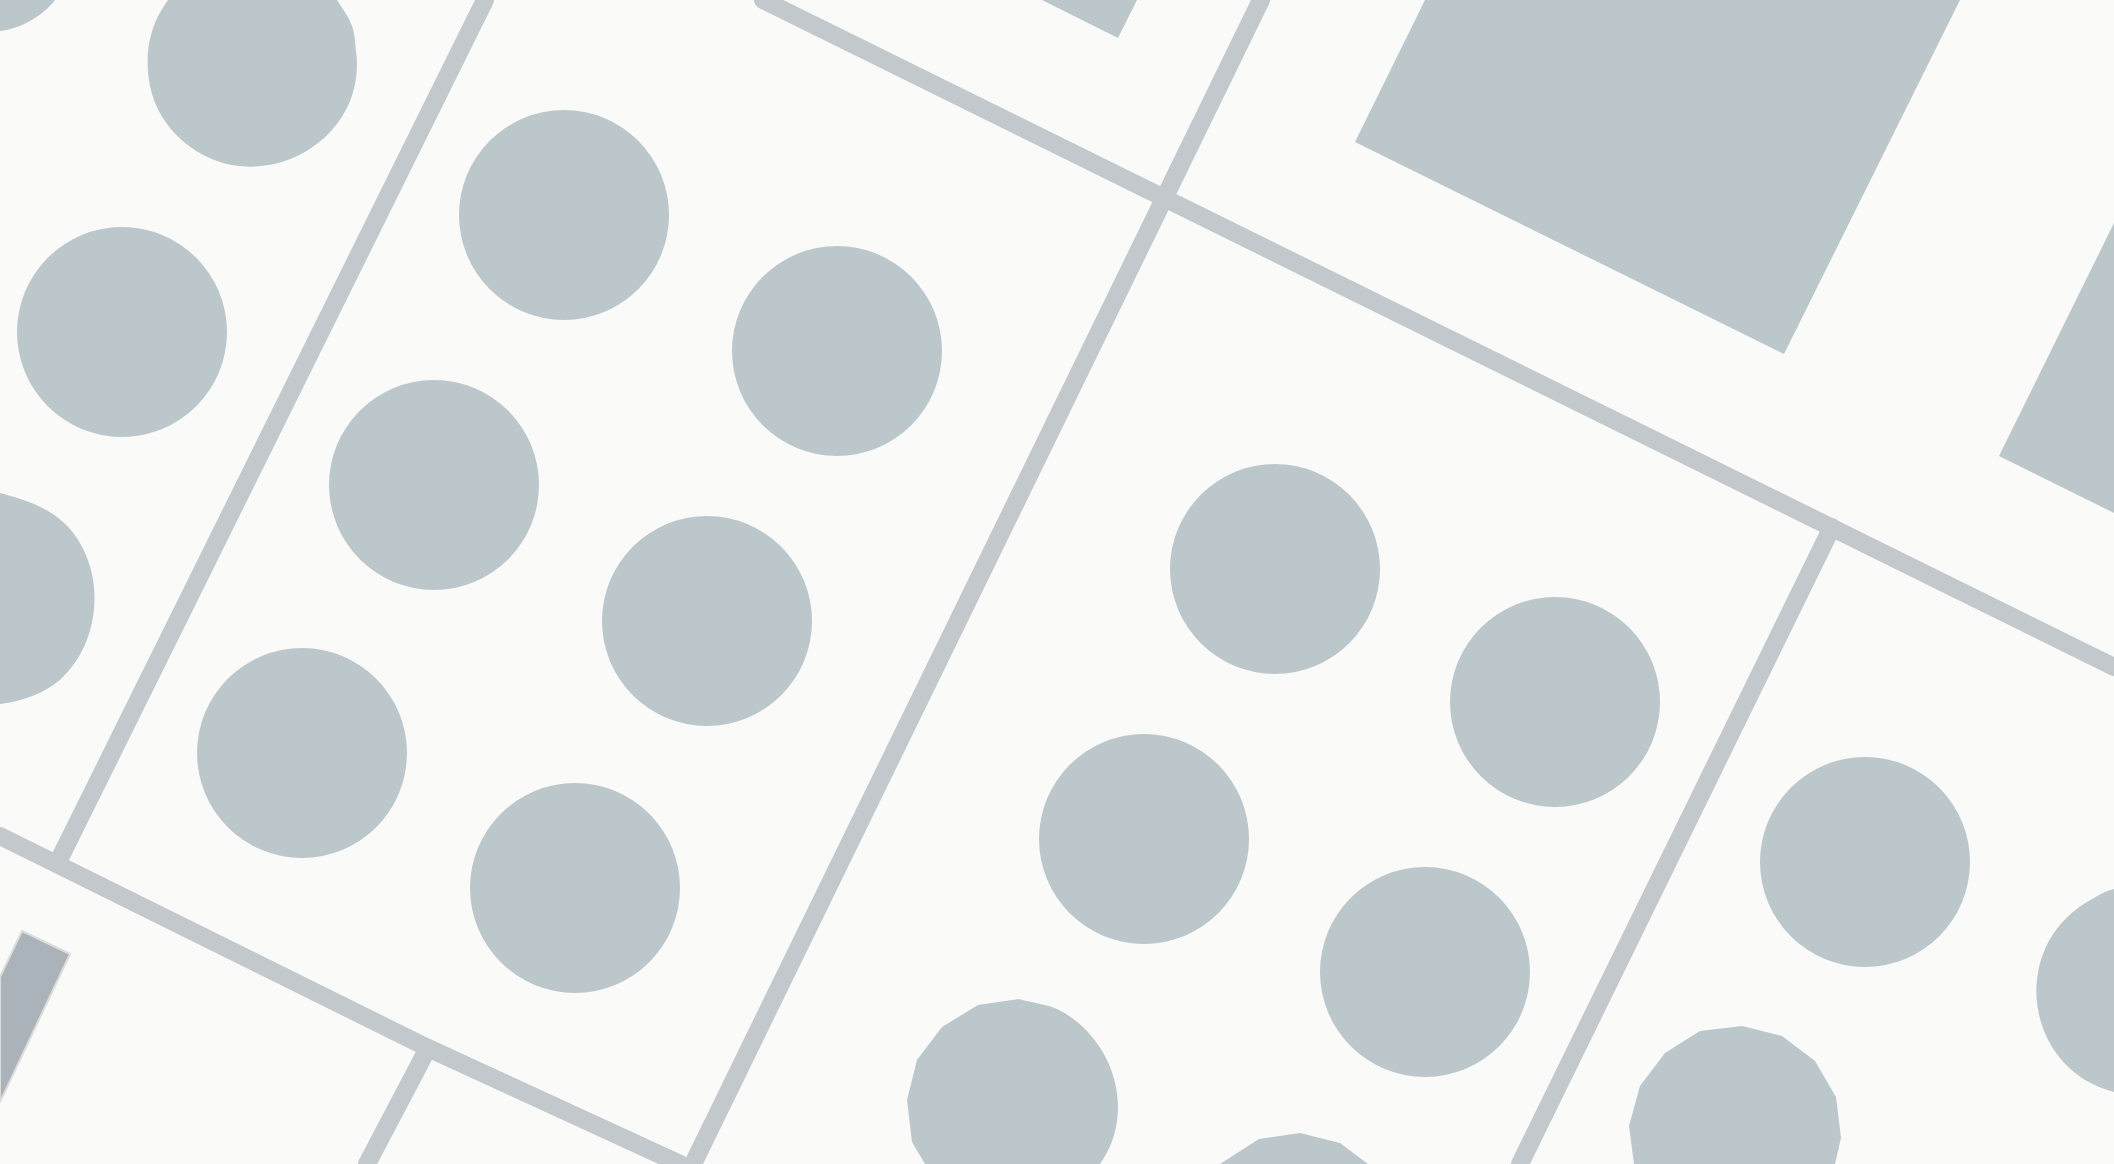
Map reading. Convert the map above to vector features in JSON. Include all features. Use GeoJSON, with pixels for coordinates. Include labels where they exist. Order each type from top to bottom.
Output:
{"type":"FeatureCollection","features":[{"type":"Feature","properties":{"kind":"lane"},"geometry":{"type":"LineString","coordinates":[[57,864],[485,0]]}},
{"type":"Feature","properties":{"kind":"lane"},"geometry":{"type":"LineString","coordinates":[[763,0],[2114,667]]}},
{"type":"Feature","properties":{"kind":"lane"},"geometry":{"type":"LineString","coordinates":[[693,1164],[1261,0]]}},
{"type":"Feature","properties":{"kind":"lane"},"geometry":{"type":"LineString","coordinates":[[1520,1164],[1832,527]]}},
{"type":"Feature","properties":{"kind":"lane"},"geometry":{"type":"LineString","coordinates":[[0,836],[428,1048],[680,1164]]}},
{"type":"Feature","properties":{"kind":"lane"},"geometry":{"type":"LineString","coordinates":[[367,1164],[428,1048]]}},
{"type":"Feature","properties":{"kind":"shaded area"},"geometry":{"type":"Polygon","coordinates":[[[0,0],[55,0],[30,21],[0,31],[0,0]]]}},
{"type":"Feature","properties":{"kind":"shaded area"},"geometry":{"type":"Polygon","coordinates":[[[168,0],[337,0],[352,26],[356,51],[355,83],[345,111],[327,135],[304,152],[277,163],[247,167],[217,161],[189,146],[163,118],[149,80],[150,38],[168,0]]]}},
{"type":"Feature","properties":{"kind":"shaded area"},"geometry":{"type":"Polygon","coordinates":[[[1042,0],[1137,0],[1118,38],[1042,0]]]}},
{"type":"Feature","properties":{"kind":"shaded area"},"geometry":{"type":"Polygon","coordinates":[[[1425,0],[1960,0],[1784,354],[1355,142],[1425,0]]]}},
{"type":"Feature","properties":{"kind":"shaded area"},"geometry":{"type":"Polygon","coordinates":[[[564,110],[604,118],[638,141],[661,175],[669,215],[661,255],[638,289],[604,312],[564,320],[524,312],[490,289],[467,255],[459,215],[467,175],[490,141],[524,118],[564,110]]]}},
{"type":"Feature","properties":{"kind":"shaded area"},"geometry":{"type":"Polygon","coordinates":[[[2114,223],[2114,513],[1999,456],[2114,223]]]}},
{"type":"Feature","properties":{"kind":"shaded area"},"geometry":{"type":"Polygon","coordinates":[[[122,227],[162,235],[196,258],[219,292],[227,332],[219,372],[196,406],[162,429],[122,437],[82,429],[48,406],[25,372],[17,332],[25,292],[48,258],[82,235],[122,227]]]}},
{"type":"Feature","properties":{"kind":"shaded area"},"geometry":{"type":"Polygon","coordinates":[[[837,246],[877,254],[911,277],[934,311],[942,351],[934,391],[911,425],[877,448],[837,456],[797,448],[763,425],[740,391],[732,351],[740,311],[763,277],[797,254],[837,246]]]}},
{"type":"Feature","properties":{"kind":"shaded area"},"geometry":{"type":"Polygon","coordinates":[[[434,380],[474,388],[508,411],[531,445],[539,485],[531,525],[508,559],[474,582],[434,590],[394,582],[360,559],[337,525],[329,485],[337,445],[360,411],[394,388],[434,380]]]}},
{"type":"Feature","properties":{"kind":"shaded area"},"geometry":{"type":"Polygon","coordinates":[[[1275,464],[1315,472],[1349,495],[1372,529],[1380,569],[1372,609],[1349,643],[1315,666],[1275,674],[1235,666],[1201,643],[1178,609],[1170,569],[1178,529],[1201,495],[1235,472],[1275,464]]]}},
{"type":"Feature","properties":{"kind":"shaded area"},"geometry":{"type":"Polygon","coordinates":[[[0,493],[47,510],[70,529],[90,565],[94,606],[85,645],[61,679],[32,696],[0,704],[0,493]]]}},
{"type":"Feature","properties":{"kind":"shaded area"},"geometry":{"type":"Polygon","coordinates":[[[707,516],[747,524],[781,547],[804,581],[812,621],[804,661],[781,695],[747,718],[707,726],[667,718],[633,695],[610,661],[602,621],[610,581],[633,547],[667,524],[707,516]]]}},
{"type":"Feature","properties":{"kind":"shaded area"},"geometry":{"type":"Polygon","coordinates":[[[1555,597],[1595,605],[1629,628],[1652,662],[1660,702],[1652,742],[1629,776],[1595,799],[1555,807],[1515,799],[1481,776],[1458,742],[1450,702],[1458,662],[1481,628],[1515,605],[1555,597]]]}},
{"type":"Feature","properties":{"kind":"shaded area"},"geometry":{"type":"Polygon","coordinates":[[[302,648],[342,656],[376,679],[399,713],[407,753],[399,793],[376,827],[342,850],[302,858],[262,850],[228,827],[205,793],[197,753],[205,713],[228,679],[262,656],[302,648]]]}},
{"type":"Feature","properties":{"kind":"shaded area"},"geometry":{"type":"Polygon","coordinates":[[[1144,734],[1184,742],[1218,765],[1241,799],[1249,839],[1241,879],[1218,913],[1184,936],[1144,944],[1104,936],[1070,913],[1047,879],[1039,839],[1047,799],[1070,765],[1104,742],[1144,734]]]}},
{"type":"Feature","properties":{"kind":"shaded area"},"geometry":{"type":"Polygon","coordinates":[[[1865,757],[1905,765],[1939,788],[1962,822],[1970,862],[1962,902],[1939,936],[1905,959],[1865,967],[1825,959],[1791,936],[1768,902],[1760,862],[1768,822],[1791,788],[1825,765],[1865,757]]]}},
{"type":"Feature","properties":{"kind":"shaded area"},"geometry":{"type":"Polygon","coordinates":[[[575,783],[615,791],[633,800],[649,814],[663,830],[672,848],[680,888],[672,928],[663,946],[649,962],[633,976],[615,985],[575,993],[535,985],[517,976],[501,962],[487,946],[478,928],[470,888],[478,848],[487,830],[501,814],[517,800],[535,791],[575,783]]]}},
{"type":"Feature","properties":{"kind":"shaded area"},"geometry":{"type":"Polygon","coordinates":[[[1425,867],[1465,875],[1483,884],[1499,898],[1513,914],[1522,932],[1530,972],[1522,1012],[1513,1030],[1499,1046],[1483,1060],[1465,1069],[1425,1077],[1385,1069],[1367,1060],[1351,1046],[1337,1030],[1328,1012],[1320,972],[1328,932],[1337,914],[1351,898],[1367,884],[1385,875],[1425,867]]]}},
{"type":"Feature","properties":{"kind":"shaded area"},"geometry":{"type":"Polygon","coordinates":[[[2114,889],[2114,1092],[2084,1079],[2061,1059],[2046,1034],[2038,1006],[2037,977],[2045,948],[2062,923],[2087,902],[2114,889]]]}},
{"type":"Feature","properties":{"kind":"shaded area"},"geometry":{"type":"Polygon","coordinates":[[[1019,999],[1061,1011],[1095,1040],[1106,1059],[1118,1101],[1117,1123],[1111,1144],[1100,1164],[925,1164],[912,1142],[907,1100],[917,1060],[942,1027],[978,1005],[1019,999]]]}},
{"type":"Feature","properties":{"kind":"shaded area"},"geometry":{"type":"Polygon","coordinates":[[[1742,1026],[1782,1036],[1815,1061],[1836,1097],[1841,1138],[1835,1164],[1634,1164],[1629,1126],[1640,1086],[1665,1053],[1700,1031],[1742,1026]]]}},
{"type":"Feature","properties":{"kind":"shaded area"},"geometry":{"type":"Polygon","coordinates":[[[1300,1133],[1340,1143],[1368,1164],[1220,1164],[1259,1139],[1300,1133]]]}},
{"type":"Feature","properties":{"kind":"building"},"geometry":{"type":"Polygon","coordinates":[[[22,931],[70,954],[0,1102],[0,977],[22,931]]]}}]}
